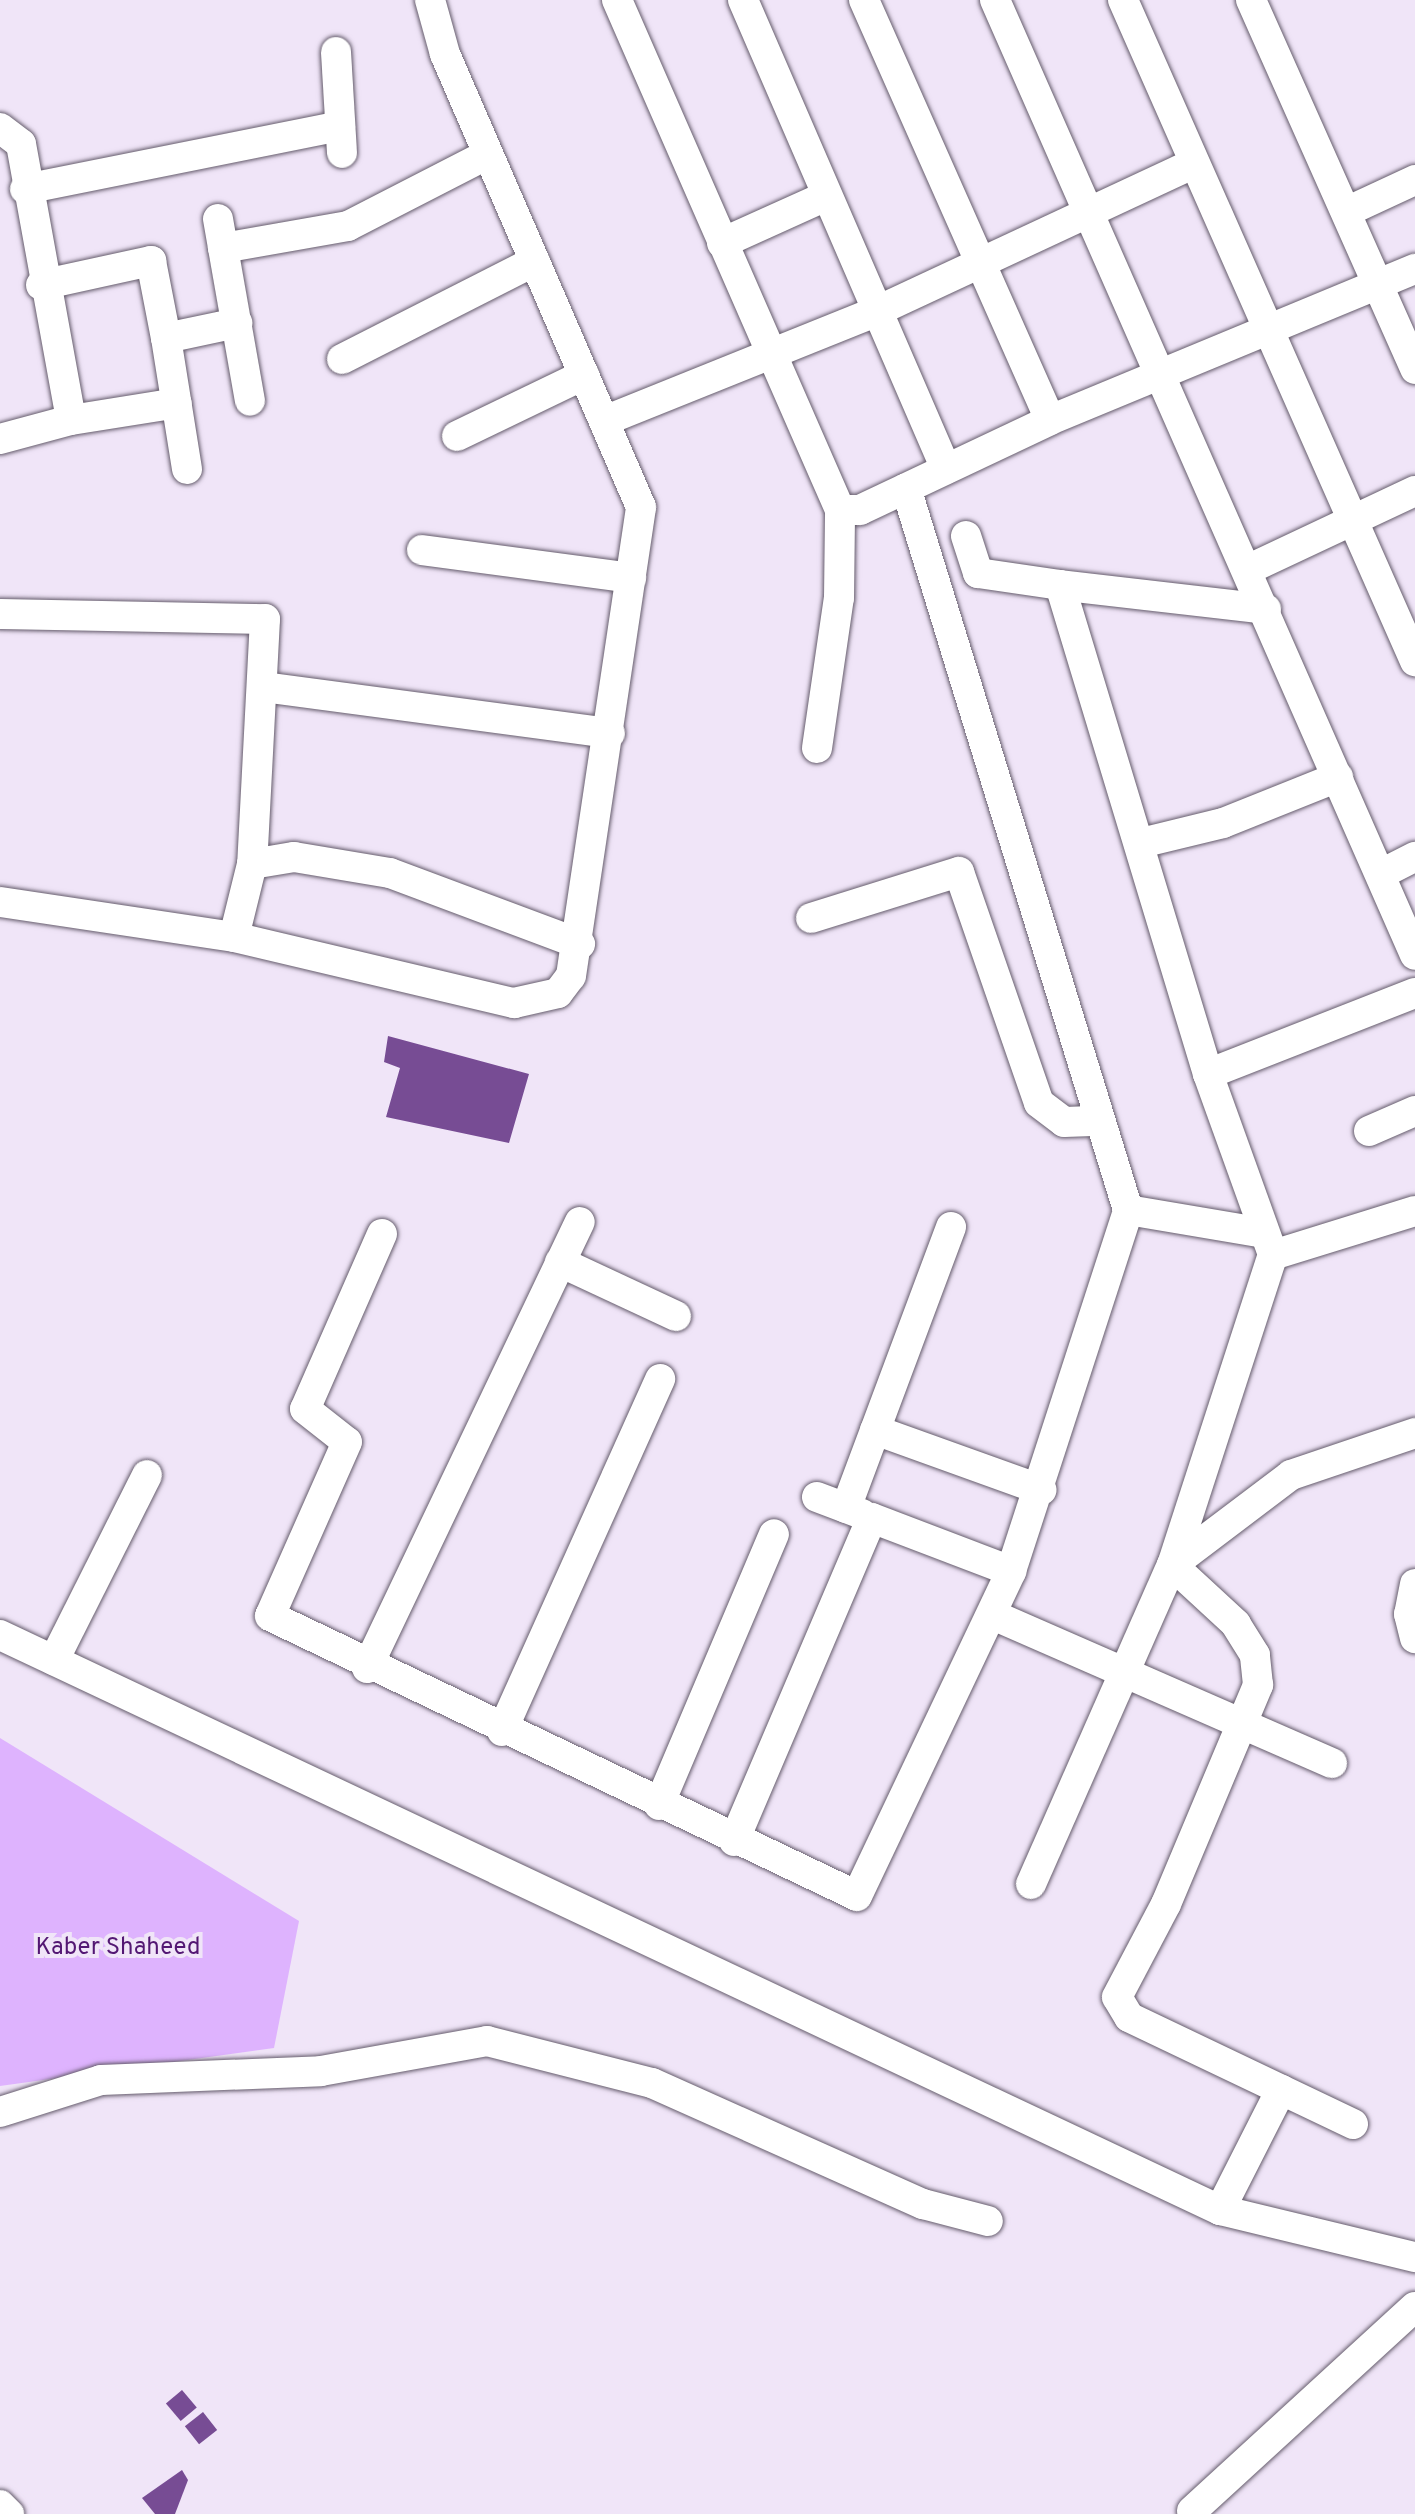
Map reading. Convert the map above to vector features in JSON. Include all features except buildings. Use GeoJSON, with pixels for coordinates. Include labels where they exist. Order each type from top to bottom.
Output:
{"type":"FeatureCollection","features":[{"type":"Feature","properties":{"kind":"street"},"geometry":{"type":"LineString","coordinates":[[0,902],[234,937],[514,1003],[558,993],[580,944],[641,507],[488,154],[430,0]]}},
{"type":"Feature","properties":{"kind":"street"},"geometry":{"type":"LineString","coordinates":[[617,0],[840,510],[839,598],[817,748]]}},
{"type":"Feature","properties":{"kind":"street"},"geometry":{"type":"LineString","coordinates":[[743,0],[875,312],[946,469]]}},
{"type":"Feature","properties":{"kind":"street"},"geometry":{"type":"LineString","coordinates":[[864,0],[1050,420]]}},
{"type":"Feature","properties":{"kind":"street"},"geometry":{"type":"LineString","coordinates":[[995,0],[1249,569],[1415,955]]}},
{"type":"Feature","properties":{"kind":"street"},"geometry":{"type":"LineString","coordinates":[[1123,0],[1415,661]]}},
{"type":"Feature","properties":{"kind":"street"},"geometry":{"type":"LineString","coordinates":[[1251,0],[1415,369]]}},
{"type":"Feature","properties":{"kind":"street"},"geometry":{"type":"LineString","coordinates":[[25,189],[341,140],[336,52]]}},
{"type":"Feature","properties":{"kind":"street"},"geometry":{"type":"LineString","coordinates":[[0,128],[21,144],[41,285],[71,420]]}},
{"type":"Feature","properties":{"kind":"street"},"geometry":{"type":"LineString","coordinates":[[250,401],[221,234],[348,226],[488,154]]}},
{"type":"Feature","properties":{"kind":"street"},"geometry":{"type":"LineString","coordinates":[[604,421],[875,312],[1193,164]]}},
{"type":"Feature","properties":{"kind":"street"},"geometry":{"type":"LineString","coordinates":[[1346,212],[1415,180]]}},
{"type":"Feature","properties":{"kind":"street"},"geometry":{"type":"LineString","coordinates":[[722,243],[826,196]]}},
{"type":"Feature","properties":{"kind":"street"},"geometry":{"type":"LineString","coordinates":[[41,285],[151,261],[187,469]]}},
{"type":"Feature","properties":{"kind":"street"},"geometry":{"type":"LineString","coordinates":[[342,359],[535,261]]}},
{"type":"Feature","properties":{"kind":"street"},"geometry":{"type":"LineString","coordinates":[[840,510],[860,510],[1050,420],[1269,334],[1415,269]]}},
{"type":"Feature","properties":{"kind":"street"},"geometry":{"type":"LineString","coordinates":[[166,338],[237,323]]}},
{"type":"Feature","properties":{"kind":"street"},"geometry":{"type":"LineString","coordinates":[[457,436],[584,375]]}},
{"type":"Feature","properties":{"kind":"street"},"geometry":{"type":"LineString","coordinates":[[0,439],[71,420],[177,403]]}},
{"type":"Feature","properties":{"kind":"street"},"geometry":{"type":"LineString","coordinates":[[382,1234],[305,1409],[347,1442],[270,1616],[367,1668],[857,1896],[993,1615],[1011,1571],[1042,1490],[1128,1210],[906,488]]}},
{"type":"Feature","properties":{"kind":"street"},"geometry":{"type":"LineString","coordinates":[[1249,569],[1353,517],[1415,491]]}},
{"type":"Feature","properties":{"kind":"street"},"geometry":{"type":"LineString","coordinates":[[966,536],[978,573],[1266,609]]}},
{"type":"Feature","properties":{"kind":"street"},"geometry":{"type":"LineString","coordinates":[[422,550],[631,578]]}},
{"type":"Feature","properties":{"kind":"street"},"geometry":{"type":"LineString","coordinates":[[1031,1884],[1172,1565],[1268,1244],[1208,1074],[1141,843],[1060,585]]}},
{"type":"Feature","properties":{"kind":"street"},"geometry":{"type":"LineString","coordinates":[[0,614],[265,619],[264,687],[252,864],[234,937]]}},
{"type":"Feature","properties":{"kind":"street"},"geometry":{"type":"LineString","coordinates":[[264,687],[610,733]]}},
{"type":"Feature","properties":{"kind":"street"},"geometry":{"type":"LineString","coordinates":[[1141,843],[1223,823],[1338,777]]}},
{"type":"Feature","properties":{"kind":"street"},"geometry":{"type":"LineString","coordinates":[[252,864],[294,857],[390,873],[580,944]]}},
{"type":"Feature","properties":{"kind":"street"},"geometry":{"type":"LineString","coordinates":[[1381,874],[1415,857]]}},
{"type":"Feature","properties":{"kind":"street"},"geometry":{"type":"LineString","coordinates":[[811,918],[959,872],[1039,1103],[1064,1122],[1100,1121]]}},
{"type":"Feature","properties":{"kind":"street"},"geometry":{"type":"LineString","coordinates":[[1208,1074],[1415,993]]}},
{"type":"Feature","properties":{"kind":"street"},"geometry":{"type":"LineString","coordinates":[[1369,1131],[1415,1111]]}},
{"type":"Feature","properties":{"kind":"street"},"geometry":{"type":"LineString","coordinates":[[1128,1210],[1268,1244],[1415,1211]]}},
{"type":"Feature","properties":{"kind":"street"},"geometry":{"type":"LineString","coordinates":[[367,1668],[580,1222]]}},
{"type":"Feature","properties":{"kind":"street"},"geometry":{"type":"LineString","coordinates":[[734,1841],[859,1513],[875,1430],[951,1227]]}},
{"type":"Feature","properties":{"kind":"street"},"geometry":{"type":"LineString","coordinates":[[560,1262],[676,1316]]}},
{"type":"Feature","properties":{"kind":"street"},"geometry":{"type":"LineString","coordinates":[[502,1731],[660,1379]]}},
{"type":"Feature","properties":{"kind":"street"},"geometry":{"type":"LineString","coordinates":[[875,1430],[1042,1490]]}},
{"type":"Feature","properties":{"kind":"street"},"geometry":{"type":"LineString","coordinates":[[1172,1565],[1291,1475],[1415,1433]]}},
{"type":"Feature","properties":{"kind":"street"},"geometry":{"type":"LineString","coordinates":[[54,1660],[147,1475]]}},
{"type":"Feature","properties":{"kind":"street"},"geometry":{"type":"LineString","coordinates":[[817,1497],[1011,1571]]}},
{"type":"Feature","properties":{"kind":"street"},"geometry":{"type":"LineString","coordinates":[[659,1805],[774,1534]]}},
{"type":"Feature","properties":{"kind":"street"},"geometry":{"type":"LineString","coordinates":[[1172,1565],[1236,1624],[1255,1655],[1258,1685],[1243,1726],[1117,1997],[1129,2017],[1353,2124]]}},
{"type":"Feature","properties":{"kind":"street"},"geometry":{"type":"LineString","coordinates":[[1415,1584],[1409,1614],[1415,1638]]}},
{"type":"Feature","properties":{"kind":"street"},"geometry":{"type":"LineString","coordinates":[[993,1615],[1124,1675],[1332,1763]]}},
{"type":"Feature","properties":{"kind":"street"},"geometry":{"type":"LineString","coordinates":[[0,1635],[1220,2210],[1415,2257]]}},
{"type":"Feature","properties":{"kind":"street"},"geometry":{"type":"LineString","coordinates":[[0,2112],[101,2080],[321,2071],[487,2041],[652,2083],[923,2204],[988,2221]]}},
{"type":"Feature","properties":{"kind":"street"},"geometry":{"type":"LineString","coordinates":[[1220,2210],[1281,2090]]}},
{"type":"Feature","properties":{"kind":"street"},"geometry":{"type":"LineString","coordinates":[[1192,2511],[1415,2307]]}},
{"type":"Feature","properties":{"kind":"street"},"geometry":{"type":"LineString","coordinates":[[0,2505],[9,2514]]}},
{"type":"Feature","properties":{"kind":"green space","name":"Kaber Shaheed"},"geometry":{"type":"Polygon","coordinates":[[[0,1738],[299,1921],[274,2048],[0,2086],[0,1738]]]}}]}
